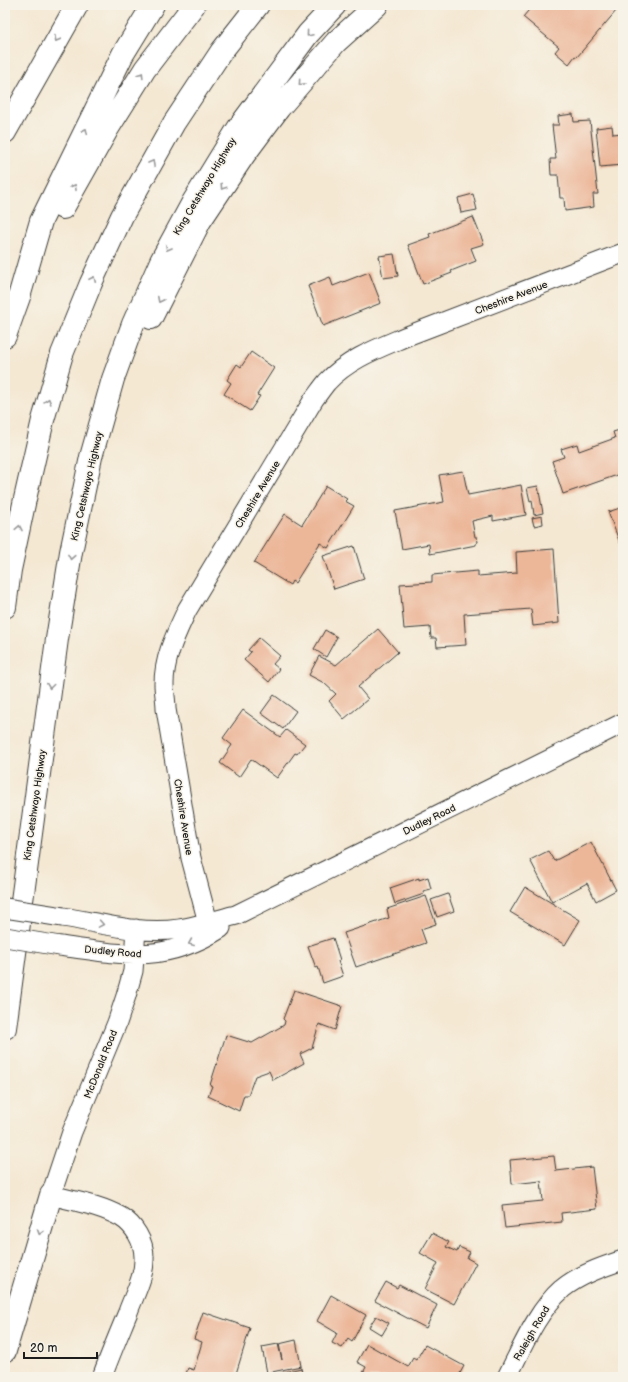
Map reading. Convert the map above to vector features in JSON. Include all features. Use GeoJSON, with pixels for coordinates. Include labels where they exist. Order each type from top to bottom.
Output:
{"type":"FeatureCollection","features":[{"type":"Feature","properties":{"kind":"highway"},"geometry":{"type":"LineString","coordinates":[[5,132],[77,5]]}},
{"type":"Feature","properties":{"kind":"highway"},"geometry":{"type":"LineString","coordinates":[[5,336],[19,297],[41,221],[123,54],[153,5]]}},
{"type":"Feature","properties":{"kind":"highway"},"geometry":{"type":"LineString","coordinates":[[19,297],[65,204],[107,130],[145,69],[194,5]]}},
{"type":"Feature","properties":{"kind":"highway"},"geometry":{"type":"LineString","coordinates":[[5,608],[10,570],[43,420],[62,354],[88,290],[122,216],[174,123],[220,52],[258,5]]}},
{"type":"Feature","properties":{"kind":"highway","name":"King Cetshwayo Highway"},"geometry":{"type":"LineString","coordinates":[[5,1028],[56,639],[91,457],[113,379],[133,324],[161,261],[193,202],[239,127],[308,34],[335,5]]}},
{"type":"Feature","properties":{"kind":"highway"},"geometry":{"type":"LineString","coordinates":[[91,457],[154,312],[200,221],[244,155],[279,108],[336,42],[377,5]]}},
{"type":"Feature","properties":{"kind":"highway"},"geometry":{"type":"LineString","coordinates":[[5,1351],[51,1195]]}},
{"type":"Feature","properties":{"kind":"street","name":"Cheshire Avenue"},"geometry":{"type":"LineString","coordinates":[[209,928],[199,895],[191,858],[166,709],[164,684],[166,666],[172,643],[188,610],[314,399],[327,382],[348,365],[373,351],[407,336],[623,253]]}},
{"type":"Feature","properties":{"kind":"street","name":"Dudley Road"},"geometry":{"type":"LineString","coordinates":[[5,937],[108,953],[154,954],[174,950],[209,928],[623,723]]}},
{"type":"Feature","properties":{"kind":"street","name":"Dudley Road"},"geometry":{"type":"LineString","coordinates":[[5,908],[136,929],[209,928]]}},
{"type":"Feature","properties":{"kind":"street","name":"McDonald Road"},"geometry":{"type":"LineString","coordinates":[[51,1195],[72,1132],[117,1023],[133,971],[136,929]]}},
{"type":"Feature","properties":{"kind":"street"},"geometry":{"type":"LineString","coordinates":[[51,1195],[106,1210],[122,1218],[131,1225],[140,1240],[144,1257],[143,1270],[138,1287],[102,1377]]}},
{"type":"Feature","properties":{"kind":"street","name":"Raleigh Road"},"geometry":{"type":"LineString","coordinates":[[507,1377],[547,1304],[563,1289],[576,1280],[600,1268],[623,1260]]}},
{"type":"Feature","properties":{"kind":"building"},"geometry":{"type":"Polygon","coordinates":[[[533,5],[609,5],[616,11],[577,57],[575,56],[569,64],[555,52],[559,47],[523,17],[533,5]]]}},
{"type":"Feature","properties":{"kind":"building"},"geometry":{"type":"Polygon","coordinates":[[[573,114],[574,122],[590,121],[598,194],[593,194],[594,207],[565,211],[564,198],[560,198],[558,175],[551,175],[550,159],[556,159],[552,125],[559,125],[558,116],[573,114]]]}},
{"type":"Feature","properties":{"kind":"building"},"geometry":{"type":"Polygon","coordinates":[[[612,126],[613,134],[623,133],[623,165],[600,167],[596,128],[612,126]]]}},
{"type":"Feature","properties":{"kind":"building"},"geometry":{"type":"Polygon","coordinates":[[[473,194],[477,210],[461,213],[458,198],[473,194]]]}},
{"type":"Feature","properties":{"kind":"building"},"geometry":{"type":"Polygon","coordinates":[[[473,217],[484,244],[471,248],[476,261],[451,271],[452,273],[423,284],[408,245],[430,237],[429,234],[473,217]]]}},
{"type":"Feature","properties":{"kind":"building"},"geometry":{"type":"Polygon","coordinates":[[[394,254],[398,276],[383,278],[379,256],[394,254]]]}},
{"type":"Feature","properties":{"kind":"building"},"geometry":{"type":"Polygon","coordinates":[[[369,272],[381,303],[323,326],[308,286],[330,277],[333,286],[369,272]]]}},
{"type":"Feature","properties":{"kind":"building"},"geometry":{"type":"Polygon","coordinates":[[[251,352],[274,368],[257,395],[260,396],[250,411],[224,394],[231,383],[227,380],[237,364],[241,367],[251,352]]]}},
{"type":"Feature","properties":{"kind":"building"},"geometry":{"type":"Polygon","coordinates":[[[623,429],[623,473],[563,494],[552,461],[564,457],[561,449],[577,444],[579,451],[615,438],[613,432],[623,429]]]}},
{"type":"Feature","properties":{"kind":"building"},"geometry":{"type":"Polygon","coordinates":[[[463,471],[468,495],[521,485],[526,515],[493,521],[493,516],[472,521],[475,537],[477,537],[478,542],[476,545],[430,554],[429,544],[402,549],[395,511],[444,502],[439,475],[463,471]]]}},
{"type":"Feature","properties":{"kind":"building"},"geometry":{"type":"Polygon","coordinates":[[[326,486],[347,499],[345,501],[354,506],[328,548],[320,543],[295,583],[292,581],[290,585],[254,563],[285,514],[302,525],[326,486]]]}},
{"type":"Feature","properties":{"kind":"building"},"geometry":{"type":"Polygon","coordinates":[[[538,486],[543,513],[534,515],[532,500],[530,501],[527,488],[538,486]]]}},
{"type":"Feature","properties":{"kind":"building"},"geometry":{"type":"Polygon","coordinates":[[[623,507],[623,541],[620,543],[608,512],[623,507]]]}},
{"type":"Feature","properties":{"kind":"building"},"geometry":{"type":"Polygon","coordinates":[[[542,516],[543,524],[534,526],[532,518],[542,516]]]}},
{"type":"Feature","properties":{"kind":"building"},"geometry":{"type":"Polygon","coordinates":[[[354,546],[364,579],[334,589],[323,556],[354,546]]]}},
{"type":"Feature","properties":{"kind":"building"},"geometry":{"type":"Polygon","coordinates":[[[554,549],[559,623],[533,626],[531,609],[464,614],[466,645],[437,647],[436,638],[431,638],[430,627],[404,629],[400,584],[432,582],[432,575],[478,571],[478,576],[517,573],[516,552],[554,549]]]}},
{"type":"Feature","properties":{"kind":"building"},"geometry":{"type":"Polygon","coordinates":[[[378,629],[398,652],[358,687],[368,699],[344,719],[329,701],[336,694],[324,683],[309,675],[319,656],[336,665],[378,629]]]}},
{"type":"Feature","properties":{"kind":"building"},"geometry":{"type":"Polygon","coordinates":[[[325,630],[337,637],[326,657],[314,649],[325,630]]]}},
{"type":"Feature","properties":{"kind":"building"},"geometry":{"type":"Polygon","coordinates":[[[259,638],[280,656],[273,664],[279,669],[269,682],[244,660],[251,652],[248,650],[259,638]]]}},
{"type":"Feature","properties":{"kind":"building"},"geometry":{"type":"Polygon","coordinates":[[[274,695],[296,711],[283,729],[261,713],[274,695]]]}},
{"type":"Feature","properties":{"kind":"building"},"geometry":{"type":"Polygon","coordinates":[[[243,710],[280,737],[286,730],[305,744],[297,754],[295,753],[277,778],[251,759],[239,777],[220,763],[232,745],[223,738],[243,710]]]}},
{"type":"Feature","properties":{"kind":"building"},"geometry":{"type":"Polygon","coordinates":[[[591,842],[616,890],[596,901],[587,883],[552,902],[530,860],[548,851],[554,861],[591,842]]]}},
{"type":"Feature","properties":{"kind":"building"},"geometry":{"type":"Polygon","coordinates":[[[428,877],[431,889],[423,891],[424,894],[395,904],[390,888],[419,878],[419,880],[428,877]]]}},
{"type":"Feature","properties":{"kind":"building"},"geometry":{"type":"Polygon","coordinates":[[[525,887],[580,920],[565,945],[510,912],[525,887]]]}},
{"type":"Feature","properties":{"kind":"building"},"geometry":{"type":"Polygon","coordinates":[[[448,894],[454,911],[437,917],[431,900],[448,894]]]}},
{"type":"Feature","properties":{"kind":"building"},"geometry":{"type":"Polygon","coordinates":[[[426,896],[436,924],[421,929],[426,943],[356,967],[344,933],[389,918],[387,909],[426,896]]]}},
{"type":"Feature","properties":{"kind":"building"},"geometry":{"type":"Polygon","coordinates":[[[333,938],[343,976],[323,983],[318,967],[316,968],[308,946],[333,938]]]}},
{"type":"Feature","properties":{"kind":"building"},"geometry":{"type":"Polygon","coordinates":[[[294,990],[342,1006],[335,1030],[319,1024],[312,1048],[300,1054],[304,1063],[273,1080],[269,1071],[255,1076],[248,1095],[244,1095],[239,1111],[208,1096],[226,1035],[252,1043],[284,1025],[285,1021],[283,1019],[294,990]]]}},
{"type":"Feature","properties":{"kind":"building"},"geometry":{"type":"Polygon","coordinates":[[[554,1156],[556,1171],[592,1167],[597,1209],[561,1213],[562,1222],[505,1228],[502,1205],[543,1201],[541,1181],[512,1184],[510,1160],[554,1156]]]}},
{"type":"Feature","properties":{"kind":"building"},"geometry":{"type":"Polygon","coordinates":[[[432,1233],[449,1242],[446,1247],[457,1252],[459,1247],[470,1252],[467,1258],[476,1263],[454,1304],[425,1289],[438,1263],[420,1253],[432,1233]]]}},
{"type":"Feature","properties":{"kind":"building"},"geometry":{"type":"Polygon","coordinates":[[[386,1282],[397,1288],[399,1285],[437,1305],[426,1328],[375,1301],[386,1282]]]}},
{"type":"Feature","properties":{"kind":"building"},"geometry":{"type":"Polygon","coordinates":[[[331,1295],[366,1315],[352,1342],[348,1339],[342,1348],[332,1343],[337,1333],[317,1321],[331,1295]]]}},
{"type":"Feature","properties":{"kind":"building"},"geometry":{"type":"Polygon","coordinates":[[[203,1312],[250,1328],[235,1377],[185,1377],[188,1368],[194,1370],[202,1342],[194,1339],[203,1312]]]}},
{"type":"Feature","properties":{"kind":"building"},"geometry":{"type":"Polygon","coordinates":[[[376,1316],[389,1323],[382,1335],[369,1327],[376,1316]]]}},
{"type":"Feature","properties":{"kind":"building"},"geometry":{"type":"Polygon","coordinates":[[[296,1340],[301,1366],[267,1373],[262,1347],[278,1344],[282,1360],[279,1344],[296,1340]]]}},
{"type":"Feature","properties":{"kind":"building"},"geometry":{"type":"Polygon","coordinates":[[[367,1344],[408,1367],[413,1358],[416,1360],[425,1345],[464,1366],[458,1377],[361,1377],[366,1367],[357,1362],[367,1344]]]}},
{"type":"Feature","properties":{"kind":"building"},"geometry":{"type":"Polygon","coordinates":[[[301,1368],[303,1377],[268,1377],[268,1376],[301,1368]]]}}]}
